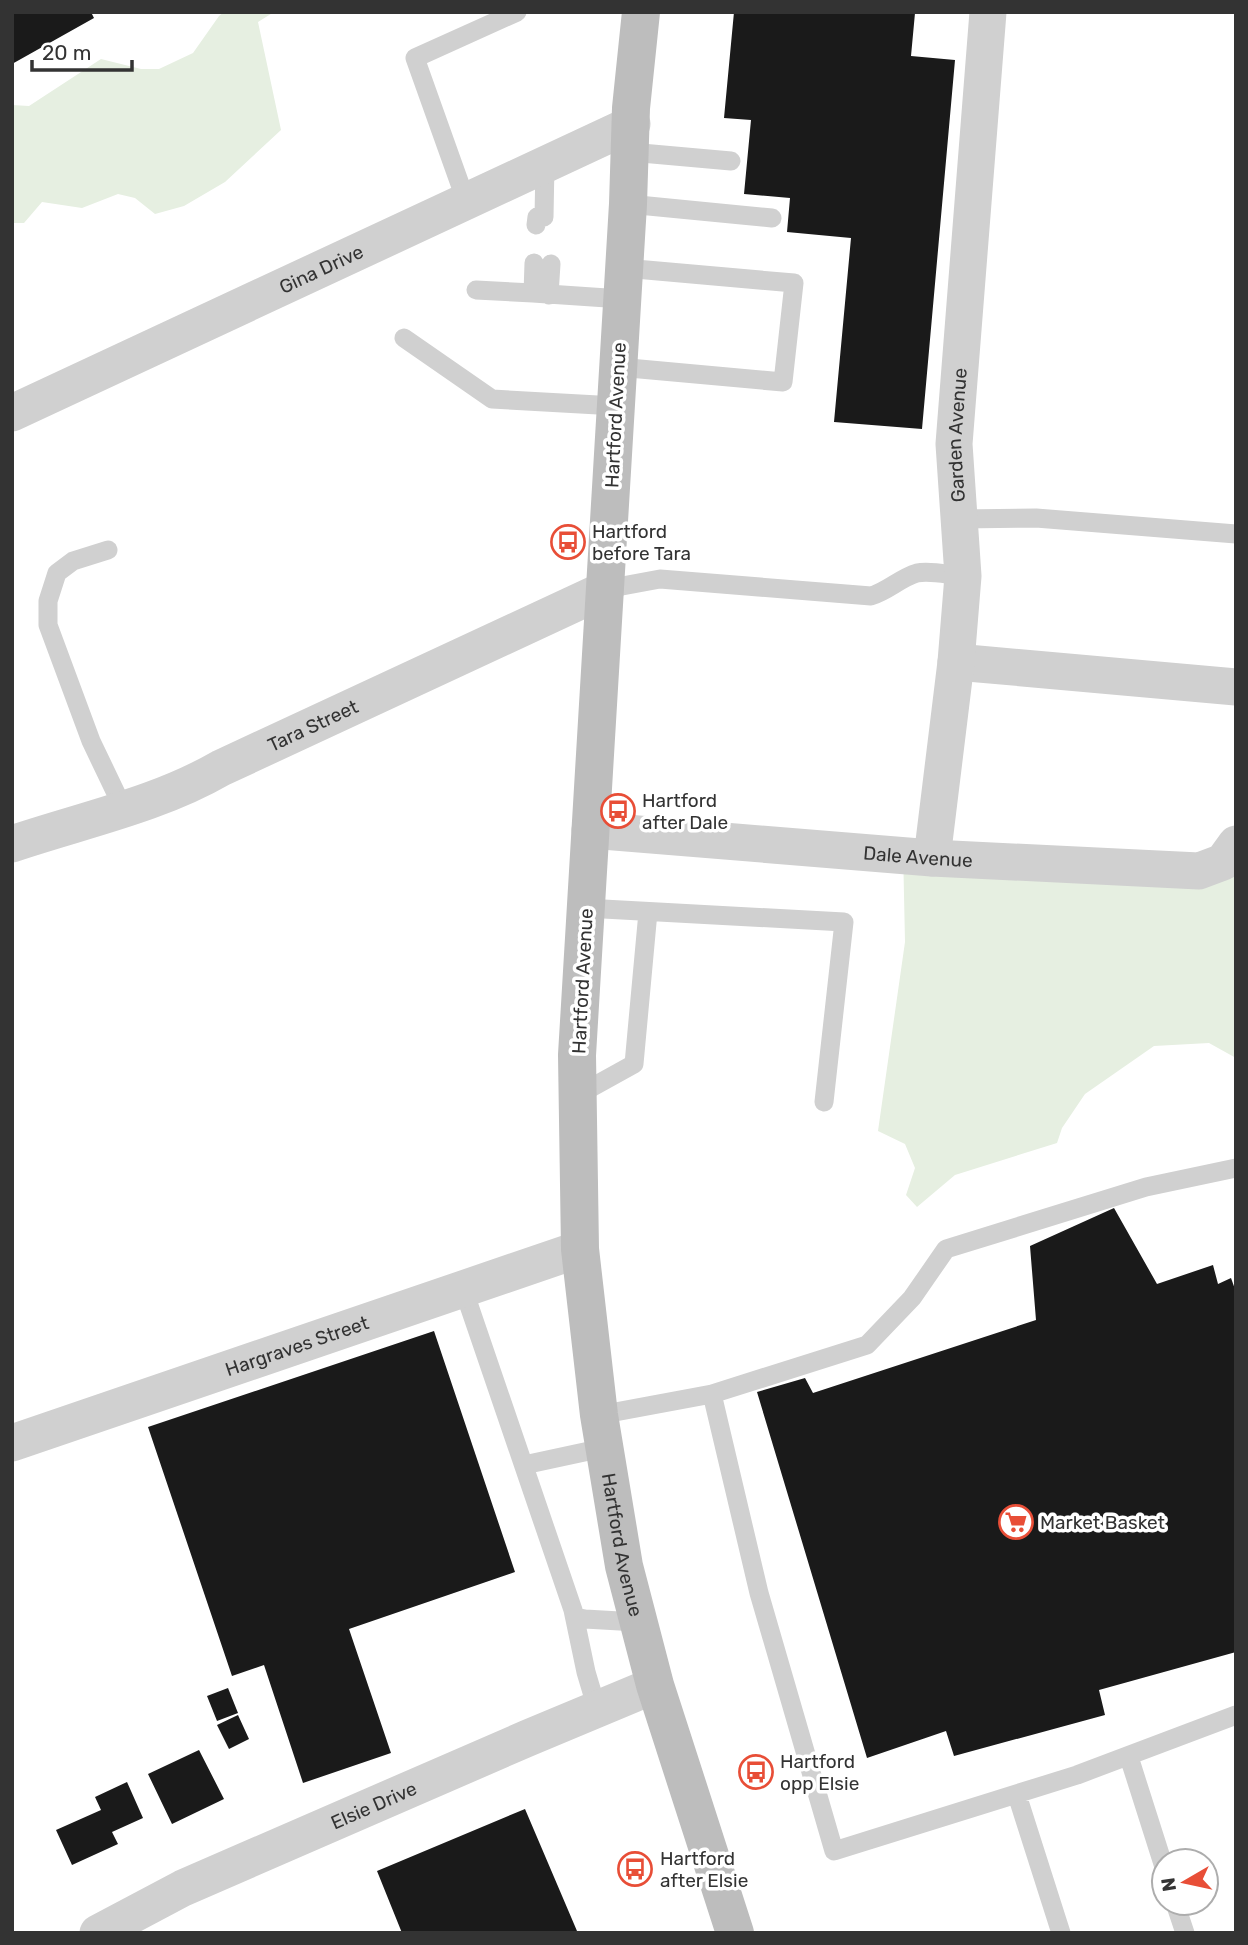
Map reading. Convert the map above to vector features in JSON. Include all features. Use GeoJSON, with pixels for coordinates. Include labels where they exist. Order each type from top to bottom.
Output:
{"type":"FeatureCollection","features":[{"type":"Feature","properties":{"kind":"main road","name":"Hartford Avenue"},"geometry":{"type":"LineString","coordinates":[[641,12],[631,138],[577,1055],[580,1249],[601,1432],[624,1566],[656,1685],[735,1933]]}},
{"type":"Feature","properties":{"kind":"street","name":"Garden Avenue"},"geometry":{"type":"LineString","coordinates":[[932,858],[956,662],[963,576],[954,444],[988,12]]}},
{"type":"Feature","properties":{"kind":"street","name":"Gina Drive"},"geometry":{"type":"LineString","coordinates":[[12,413],[545,164],[631,138]]}},
{"type":"Feature","properties":{"kind":"street","name":"Tara Street"},"geometry":{"type":"LineString","coordinates":[[12,844],[124,810],[190,786],[221,768],[606,589]]}},
{"type":"Feature","properties":{"kind":"street"},"geometry":{"type":"LineString","coordinates":[[956,662],[1236,687]]}},
{"type":"Feature","properties":{"kind":"street","name":"Dale Avenue"},"geometry":{"type":"LineString","coordinates":[[590,830],[932,858],[1199,871],[1223,862],[1236,844]]}},
{"type":"Feature","properties":{"kind":"street","name":"Hargraves Street"},"geometry":{"type":"LineString","coordinates":[[12,1443],[580,1249]]}},
{"type":"Feature","properties":{"kind":"street","name":"Elsie Drive"},"geometry":{"type":"LineString","coordinates":[[99,1933],[183,1888],[656,1685]]}},
{"type":"Feature","properties":{"kind":"lane"},"geometry":{"type":"LineString","coordinates":[[466,201],[415,58],[517,12]]}},
{"type":"Feature","properties":{"kind":"lane"},"geometry":{"type":"LineString","coordinates":[[631,138],[731,161]]}},
{"type":"Feature","properties":{"kind":"lane"},"geometry":{"type":"LineString","coordinates":[[544,223],[545,164]]}},
{"type":"Feature","properties":{"kind":"lane"},"geometry":{"type":"LineString","coordinates":[[628,204],[772,219]]}},
{"type":"Feature","properties":{"kind":"lane"},"geometry":{"type":"LineString","coordinates":[[541,294],[542,264]]}},
{"type":"Feature","properties":{"kind":"lane"},"geometry":{"type":"LineString","coordinates":[[476,290],[541,294],[623,284],[794,283],[783,382],[618,367]]}},
{"type":"Feature","properties":{"kind":"lane"},"geometry":{"type":"LineString","coordinates":[[404,338],[492,399],[616,406]]}},
{"type":"Feature","properties":{"kind":"lane"},"geometry":{"type":"LineString","coordinates":[[960,519],[1036,518],[1236,534]]}},
{"type":"Feature","properties":{"kind":"lane"},"geometry":{"type":"LineString","coordinates":[[108,550],[73,561],[57,573],[48,601],[48,625],[90,741],[124,810]]}},
{"type":"Feature","properties":{"kind":"lane"},"geometry":{"type":"LineString","coordinates":[[606,589],[660,579],[871,596],[920,572],[963,576]]}},
{"type":"Feature","properties":{"kind":"lane"},"geometry":{"type":"LineString","coordinates":[[585,908],[844,922],[824,1102]]}},
{"type":"Feature","properties":{"kind":"lane"},"geometry":{"type":"LineString","coordinates":[[578,1095],[634,1064],[648,912]]}},
{"type":"Feature","properties":{"kind":"lane"},"geometry":{"type":"LineString","coordinates":[[524,1465],[601,1432],[867,1345],[912,1298],[946,1250],[1146,1187],[1236,1168]]}},
{"type":"Feature","properties":{"kind":"lane"},"geometry":{"type":"LineString","coordinates":[[463,1288],[575,1617],[597,1709]]}},
{"type":"Feature","properties":{"kind":"lane"},"geometry":{"type":"LineString","coordinates":[[712,1394],[759,1593],[835,1851],[1017,1795],[1129,1757],[1236,1715]]}},
{"type":"Feature","properties":{"kind":"lane"},"geometry":{"type":"LineString","coordinates":[[575,1617],[637,1622]]}},
{"type":"Feature","properties":{"kind":"lane"},"geometry":{"type":"LineString","coordinates":[[1129,1757],[1158,1847]]}},
{"type":"Feature","properties":{"kind":"lane"},"geometry":{"type":"LineString","coordinates":[[1017,1795],[1061,1933]]}},
{"type":"Feature","properties":{"kind":"shaded area"},"geometry":{"type":"Polygon","coordinates":[[[224,12],[274,12],[258,22],[281,130],[225,182],[184,206],[155,214],[135,198],[118,194],[82,208],[42,202],[24,223],[12,223],[12,105],[29,106],[101,59],[141,69],[159,69],[193,53],[224,12]]]}},
{"type":"Feature","properties":{"kind":"shaded area"},"geometry":{"type":"Polygon","coordinates":[[[903,848],[1236,865],[1236,1058],[1209,1043],[1154,1046],[1085,1094],[1062,1128],[1057,1143],[955,1175],[917,1207],[906,1195],[915,1168],[905,1144],[878,1131],[905,942],[903,848]]]}},
{"type":"Feature","properties":{"kind":"building"},"geometry":{"type":"Polygon","coordinates":[[[12,12],[91,12],[94,18],[12,64],[12,12]]]}},
{"type":"Feature","properties":{"kind":"building"},"geometry":{"type":"Polygon","coordinates":[[[734,12],[915,13],[911,56],[955,60],[922,429],[834,422],[851,238],[787,232],[790,198],[744,194],[751,120],[724,118],[734,12]]]}},
{"type":"Feature","properties":{"kind":"building","name":"Market Basket"},"geometry":{"type":"Polygon","coordinates":[[[1114,1208],[1157,1284],[1213,1265],[1218,1284],[1231,1278],[1236,1292],[1236,1652],[1099,1690],[1105,1715],[954,1756],[946,1731],[867,1758],[757,1392],[805,1378],[813,1393],[1036,1320],[1030,1246],[1114,1208]]]}},
{"type":"Feature","properties":{"kind":"building"},"geometry":{"type":"Polygon","coordinates":[[[434,1331],[515,1572],[349,1629],[391,1753],[303,1783],[264,1665],[232,1676],[148,1427],[434,1331]]]}},
{"type":"Feature","properties":{"kind":"building"},"geometry":{"type":"Polygon","coordinates":[[[228,1688],[238,1713],[217,1721],[207,1696],[228,1688]]]}},
{"type":"Feature","properties":{"kind":"building"},"geometry":{"type":"Polygon","coordinates":[[[238,1715],[249,1739],[229,1749],[217,1725],[238,1715]]]}},
{"type":"Feature","properties":{"kind":"building"},"geometry":{"type":"Polygon","coordinates":[[[199,1750],[224,1799],[172,1824],[148,1774],[199,1750]]]}},
{"type":"Feature","properties":{"kind":"building"},"geometry":{"type":"Polygon","coordinates":[[[127,1782],[143,1818],[112,1832],[118,1844],[72,1865],[56,1830],[101,1810],[95,1797],[127,1782]]]}},
{"type":"Feature","properties":{"kind":"building"},"geometry":{"type":"Polygon","coordinates":[[[525,1809],[577,1931],[402,1933],[377,1871],[525,1809]]]}},
{"type":"Feature","properties":{"kind":"place","name":"Hartford before Tara"},"geometry":{"type":"Point","coordinates":[568,542]}},
{"type":"Feature","properties":{"kind":"place","name":"Hartford after Dale"},"geometry":{"type":"Point","coordinates":[618,811]}},
{"type":"Feature","properties":{"kind":"place","name":"Market Basket"},"geometry":{"type":"Point","coordinates":[1016,1522]}},
{"type":"Feature","properties":{"kind":"place","name":"Hartford opp Elsie"},"geometry":{"type":"Point","coordinates":[756,1772]}},
{"type":"Feature","properties":{"kind":"place","name":"Hartford after Elsie"},"geometry":{"type":"Point","coordinates":[635,1869]}}]}
